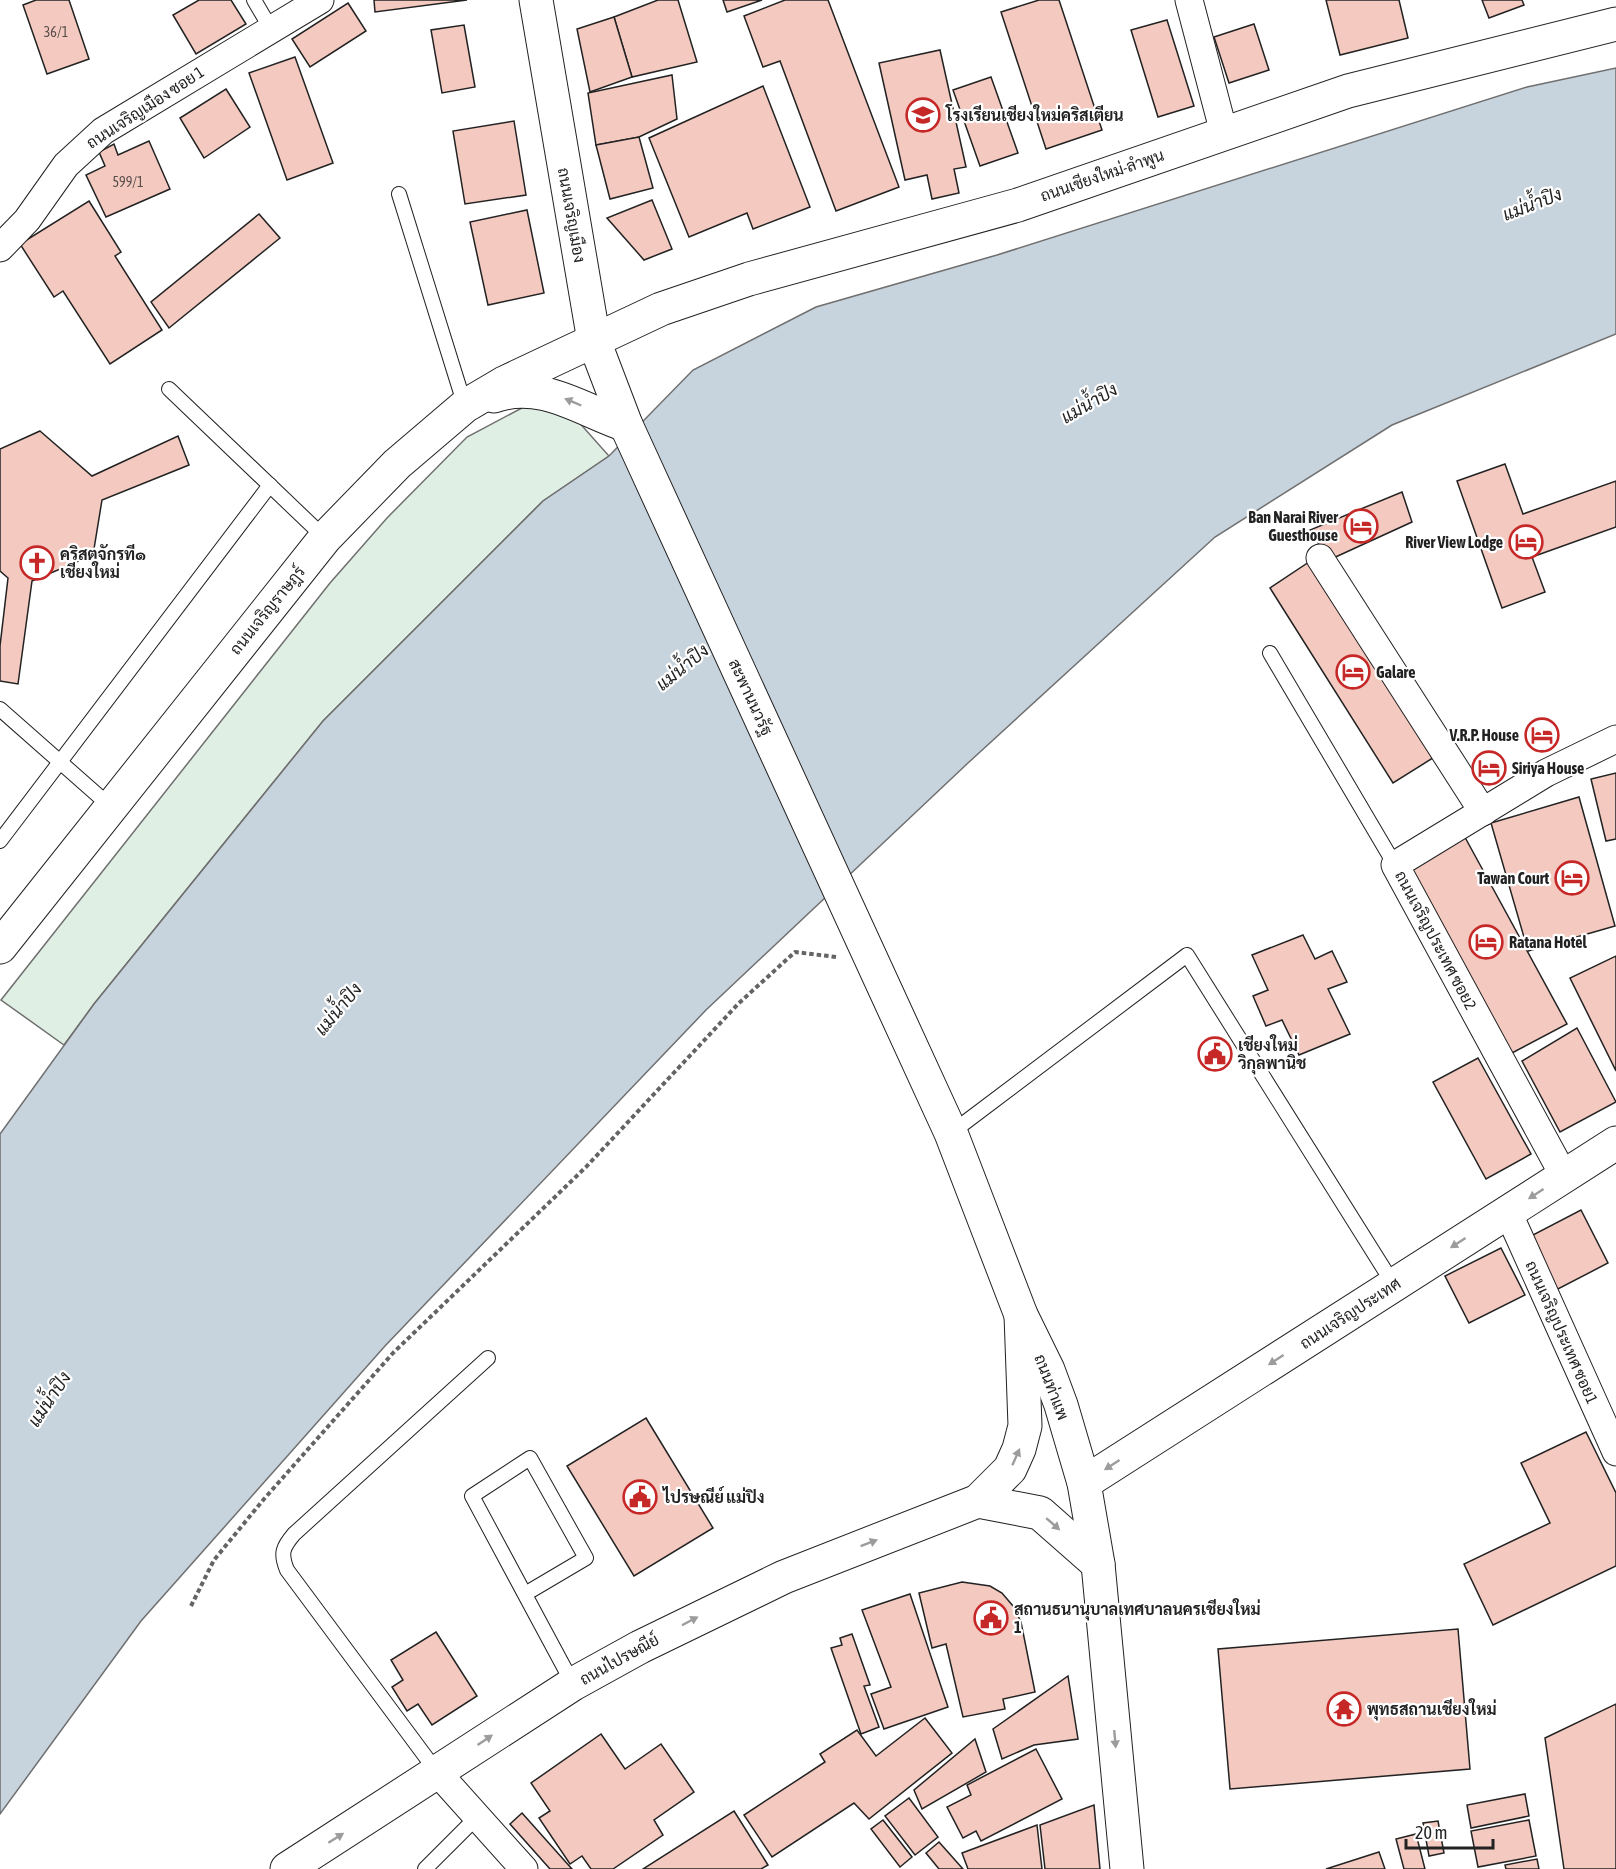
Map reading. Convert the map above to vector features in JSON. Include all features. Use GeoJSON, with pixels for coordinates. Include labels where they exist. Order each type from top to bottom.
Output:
{"type":"FeatureCollection","features":[{"type":"Feature","properties":{"kind":"main road","name":"ถนนเจริญเมือง"},"geometry":{"type":"LineString","coordinates":[[536,0],[594,341],[626,425]]}},
{"type":"Feature","properties":{"kind":"main road","name":"ถนนเชียงใหม่-ลำพูน"},"geometry":{"type":"LineString","coordinates":[[594,341],[661,309],[749,279],[1018,205],[1348,91],[1616,24]]}},
{"type":"Feature","properties":{"kind":"main road","name":"ถนนเจริญราษฎร์"},"geometry":{"type":"LineString","coordinates":[[0,947],[325,537],[397,464],[465,406],[504,383],[594,341]]}},
{"type":"Feature","properties":{"kind":"main road"},"geometry":{"type":"LineString","coordinates":[[465,406],[501,393],[530,391],[561,397],[602,417],[626,425]]}},
{"type":"Feature","properties":{"kind":"main road","name":"สะพานนวรัฐ"},"geometry":{"type":"LineString","coordinates":[[626,425],[867,949]]}},
{"type":"Feature","properties":{"kind":"main road","name":"ถนนท่าแพ"},"geometry":{"type":"LineString","coordinates":[[867,949],[951,1133],[1021,1315],[1058,1396],[1084,1483],[1098,1564],[1127,1869]]}},
{"type":"Feature","properties":{"kind":"main road","name":"ถนนเจริญประเทศ"},"geometry":{"type":"LineString","coordinates":[[1084,1483],[1616,1143]]}},
{"type":"Feature","properties":{"kind":"main road","name":"ถนนไปรษณีย์"},"geometry":{"type":"LineString","coordinates":[[287,1869],[573,1684],[705,1613],[784,1577],[978,1501],[1010,1469],[1019,1449],[1025,1426],[1021,1315]]}},
{"type":"Feature","properties":{"kind":"main road"},"geometry":{"type":"LineString","coordinates":[[978,1501],[1040,1513],[1098,1564]]}},
{"type":"Feature","properties":{"kind":"street","name":"ถนนเจริญเมือง ซอย 1"},"geometry":{"type":"LineString","coordinates":[[0,248],[27,220],[66,165],[83,146],[103,131],[320,0]]}},
{"type":"Feature","properties":{"kind":"street"},"geometry":{"type":"LineString","coordinates":[[1189,0],[1224,132]]}},
{"type":"Feature","properties":{"kind":"street"},"geometry":{"type":"LineString","coordinates":[[1320,558],[1483,812]]}},
{"type":"Feature","properties":{"kind":"street","name":"ถนนเจริญประเทศ ซอย2"},"geometry":{"type":"LineString","coordinates":[[1564,1176],[1395,866],[1546,773],[1616,738]]}},
{"type":"Feature","properties":{"kind":"street","name":"ถนนเจริญประเทศ ซอย1"},"geometry":{"type":"LineString","coordinates":[[1508,1212],[1616,1452]]}},
{"type":"Feature","properties":{"kind":"street"},"geometry":{"type":"LineString","coordinates":[[436,1772],[524,1869]]}},
{"type":"Feature","properties":{"kind":"lane"},"geometry":{"type":"LineString","coordinates":[[254,0],[271,29]]}},
{"type":"Feature","properties":{"kind":"lane"},"geometry":{"type":"LineString","coordinates":[[399,194],[465,406]]}},
{"type":"Feature","properties":{"kind":"lane"},"geometry":{"type":"LineString","coordinates":[[169,389],[325,537]]}},
{"type":"Feature","properties":{"kind":"lane"},"geometry":{"type":"LineString","coordinates":[[0,841],[270,485]]}},
{"type":"Feature","properties":{"kind":"lane"},"geometry":{"type":"LineString","coordinates":[[1270,653],[1395,866]]}},
{"type":"Feature","properties":{"kind":"lane"},"geometry":{"type":"LineString","coordinates":[[0,710],[110,806]]}},
{"type":"Feature","properties":{"kind":"lane"},"geometry":{"type":"LineString","coordinates":[[951,1133],[1187,955],[1394,1285]]}},
{"type":"Feature","properties":{"kind":"lane"},"geometry":{"type":"LineString","coordinates":[[436,1772],[286,1570],[282,1556],[283,1548],[294,1534],[488,1358]]}},
{"type":"Feature","properties":{"kind":"lane"},"geometry":{"type":"LineString","coordinates":[[525,1594],[586,1557],[530,1458],[472,1496],[573,1684]]}},
{"type":"Feature","properties":{"kind":"lane"},"geometry":{"type":"LineString","coordinates":[[424,1869],[476,1818]]}},
{"type":"Feature","properties":{"kind":"path"},"geometry":{"type":"LineString","coordinates":[[191,1606],[214,1560],[264,1499],[393,1353],[586,1167],[740,1003],[795,952],[867,949]]}},
{"type":"Feature","properties":{"kind":"green space"},"geometry":{"type":"Polygon","coordinates":[[[552,392],[609,456],[543,501],[323,721],[94,1004],[64,1045],[1,1000],[330,583],[387,518],[467,437],[552,392]]]}},
{"type":"Feature","properties":{"kind":"water","name":"แม่น้ำปิง"},"geometry":{"type":"Polygon","coordinates":[[[1616,68],[1616,334],[1392,425],[1215,537],[968,763],[706,1010],[385,1346],[141,1621],[0,1814],[0,1134],[94,1004],[323,721],[543,501],[609,456],[693,370],[816,307],[997,255],[1527,87],[1616,68]]]}},
{"type":"Feature","properties":{"kind":"building"},"geometry":{"type":"Polygon","coordinates":[[[36,0],[69,0],[89,59],[47,74],[23,5],[36,0]]]}},
{"type":"Feature","properties":{"kind":"building"},"geometry":{"type":"Polygon","coordinates":[[[199,0],[231,0],[246,24],[196,54],[173,15],[199,0]]]}},
{"type":"Feature","properties":{"kind":"building"},"geometry":{"type":"Polygon","coordinates":[[[374,0],[467,0],[375,12],[374,0]]]}},
{"type":"Feature","properties":{"kind":"building"},"geometry":{"type":"Polygon","coordinates":[[[658,0],[678,0],[697,62],[632,77],[614,17],[658,0]]]}},
{"type":"Feature","properties":{"kind":"building"},"geometry":{"type":"Polygon","coordinates":[[[723,0],[762,0],[727,12],[723,0]]]}},
{"type":"Feature","properties":{"kind":"building"},"geometry":{"type":"Polygon","coordinates":[[[785,0],[828,0],[899,187],[836,211],[780,61],[763,67],[744,16],[785,0]]]}},
{"type":"Feature","properties":{"kind":"building"},"geometry":{"type":"Polygon","coordinates":[[[1039,0],[1059,0],[1102,130],[1046,149],[1001,12],[1039,0]]]}},
{"type":"Feature","properties":{"kind":"building"},"geometry":{"type":"Polygon","coordinates":[[[1326,0],[1399,0],[1408,38],[1340,55],[1326,0]]]}},
{"type":"Feature","properties":{"kind":"building"},"geometry":{"type":"Polygon","coordinates":[[[1482,0],[1522,0],[1524,5],[1489,18],[1482,0]]]}},
{"type":"Feature","properties":{"kind":"building"},"geometry":{"type":"Polygon","coordinates":[[[348,3],[366,31],[310,67],[292,39],[348,3]]]}},
{"type":"Feature","properties":{"kind":"building"},"geometry":{"type":"Polygon","coordinates":[[[614,17],[632,77],[590,92],[577,29],[614,17]]]}},
{"type":"Feature","properties":{"kind":"building"},"geometry":{"type":"Polygon","coordinates":[[[1167,20],[1194,106],[1158,117],[1131,30],[1167,20]]]}},
{"type":"Feature","properties":{"kind":"building"},"geometry":{"type":"Polygon","coordinates":[[[1254,24],[1269,70],[1229,83],[1214,37],[1254,24]]]}},
{"type":"Feature","properties":{"kind":"building"},"geometry":{"type":"Polygon","coordinates":[[[464,25],[475,87],[442,93],[431,30],[464,25]]]}},
{"type":"Feature","properties":{"kind":"building","name":"โรงเรียนเชียงใหม่คริสเตียน"},"geometry":{"type":"Polygon","coordinates":[[[940,50],[966,167],[954,169],[959,193],[932,199],[927,175],[905,180],[879,63],[940,50]]]}},
{"type":"Feature","properties":{"kind":"building"},"geometry":{"type":"Polygon","coordinates":[[[295,57],[333,163],[287,180],[249,73],[295,57]]]}},
{"type":"Feature","properties":{"kind":"building"},"geometry":{"type":"Polygon","coordinates":[[[672,75],[677,119],[639,137],[596,145],[588,93],[672,75]]]}},
{"type":"Feature","properties":{"kind":"building"},"geometry":{"type":"Polygon","coordinates":[[[991,77],[1018,153],[980,166],[953,90],[991,77]]]}},
{"type":"Feature","properties":{"kind":"building"},"geometry":{"type":"Polygon","coordinates":[[[763,86],[810,207],[753,229],[747,213],[689,237],[649,138],[763,86]]]}},
{"type":"Feature","properties":{"kind":"building"},"geometry":{"type":"Polygon","coordinates":[[[226,89],[250,127],[204,158],[180,118],[226,89]]]}},
{"type":"Feature","properties":{"kind":"building"},"geometry":{"type":"Polygon","coordinates":[[[514,121],[526,195],[465,204],[453,131],[514,121]]]}},
{"type":"Feature","properties":{"kind":"building"},"geometry":{"type":"Polygon","coordinates":[[[639,137],[653,188],[610,199],[596,145],[639,137]]]}},
{"type":"Feature","properties":{"kind":"building"},"geometry":{"type":"Polygon","coordinates":[[[149,141],[170,189],[106,217],[86,175],[105,166],[99,152],[114,144],[118,155],[149,141]]]}},
{"type":"Feature","properties":{"kind":"building"},"geometry":{"type":"Polygon","coordinates":[[[652,200],[672,249],[644,260],[607,218],[652,200]]]}},
{"type":"Feature","properties":{"kind":"building"},"geometry":{"type":"Polygon","coordinates":[[[89,201],[121,252],[115,256],[162,330],[110,364],[63,291],[54,297],[20,244],[89,201]]]}},
{"type":"Feature","properties":{"kind":"building"},"geometry":{"type":"Polygon","coordinates":[[[527,210],[544,293],[488,305],[470,222],[527,210]]]}},
{"type":"Feature","properties":{"kind":"building"},"geometry":{"type":"Polygon","coordinates":[[[259,214],[280,238],[169,328],[151,302],[259,214]]]}},
{"type":"Feature","properties":{"kind":"building","name":"คริสตจักรที๑ เชียงใหม่"},"geometry":{"type":"Polygon","coordinates":[[[40,431],[92,476],[178,436],[189,465],[102,500],[93,555],[32,581],[18,684],[0,681],[0,646],[8,578],[0,571],[0,449],[40,431]]]}},
{"type":"Feature","properties":{"kind":"building","name":"River View Lodge"},"geometry":{"type":"Polygon","coordinates":[[[1505,464],[1523,514],[1616,481],[1616,527],[1532,557],[1545,592],[1502,608],[1457,481],[1505,464]]]}},
{"type":"Feature","properties":{"kind":"building","name":"Ban Narai River Guesthouse"},"geometry":{"type":"Polygon","coordinates":[[[1402,492],[1412,522],[1329,560],[1310,530],[1402,492]]]}},
{"type":"Feature","properties":{"kind":"building","name":"Galare"},"geometry":{"type":"Polygon","coordinates":[[[1312,560],[1436,756],[1393,783],[1270,588],[1312,560]]]}},
{"type":"Feature","properties":{"kind":"building"},"geometry":{"type":"Polygon","coordinates":[[[1616,773],[1616,839],[1606,841],[1591,779],[1616,773]]]}},
{"type":"Feature","properties":{"kind":"building"},"geometry":{"type":"Polygon","coordinates":[[[1579,797],[1615,926],[1528,951],[1491,823],[1579,797]]]}},
{"type":"Feature","properties":{"kind":"building","name":"Ratana Hotel"},"geometry":{"type":"Polygon","coordinates":[[[1461,830],[1567,1024],[1512,1053],[1406,860],[1461,830]]]}},
{"type":"Feature","properties":{"kind":"building"},"geometry":{"type":"Polygon","coordinates":[[[1303,935],[1315,959],[1332,951],[1347,982],[1328,989],[1350,1034],[1299,1055],[1282,1020],[1266,1026],[1253,996],[1268,990],[1252,955],[1303,935]]]}},
{"type":"Feature","properties":{"kind":"building"},"geometry":{"type":"Polygon","coordinates":[[[1616,956],[1616,1071],[1570,978],[1616,956]]]}},
{"type":"Feature","properties":{"kind":"building"},"geometry":{"type":"Polygon","coordinates":[[[1577,1028],[1616,1102],[1560,1132],[1522,1061],[1577,1028]]]}},
{"type":"Feature","properties":{"kind":"building"},"geometry":{"type":"Polygon","coordinates":[[[1478,1058],[1531,1154],[1486,1179],[1433,1082],[1478,1058]]]}},
{"type":"Feature","properties":{"kind":"building"},"geometry":{"type":"Polygon","coordinates":[[[1581,1210],[1608,1263],[1556,1290],[1529,1237],[1581,1210]]]}},
{"type":"Feature","properties":{"kind":"building"},"geometry":{"type":"Polygon","coordinates":[[[1501,1248],[1525,1295],[1469,1323],[1445,1276],[1501,1248]]]}},
{"type":"Feature","properties":{"kind":"building","name":"ไปรษณีย์ แม่ปิง"},"geometry":{"type":"Polygon","coordinates":[[[646,1418],[713,1528],[634,1576],[567,1466],[646,1418]]]}},
{"type":"Feature","properties":{"kind":"building"},"geometry":{"type":"Polygon","coordinates":[[[1586,1432],[1616,1493],[1616,1566],[1493,1625],[1464,1564],[1550,1523],[1521,1463],[1586,1432]]]}},
{"type":"Feature","properties":{"kind":"building"},"geometry":{"type":"Polygon","coordinates":[[[962,1582],[990,1586],[1002,1593],[1013,1606],[1021,1622],[1035,1692],[1003,1699],[1005,1709],[963,1717],[946,1644],[932,1648],[919,1593],[962,1582]]]}},
{"type":"Feature","properties":{"kind":"building"},"geometry":{"type":"Polygon","coordinates":[[[910,1594],[948,1707],[884,1729],[871,1694],[891,1687],[862,1610],[910,1594]]]}},
{"type":"Feature","properties":{"kind":"building","name":"พุทธสถานเชียงใหม่"},"geometry":{"type":"Polygon","coordinates":[[[1458,1629],[1470,1769],[1230,1789],[1218,1649],[1458,1629]]]}},
{"type":"Feature","properties":{"kind":"building"},"geometry":{"type":"Polygon","coordinates":[[[436,1632],[477,1696],[432,1725],[418,1704],[407,1711],[392,1687],[403,1680],[391,1660],[436,1632]]]}},
{"type":"Feature","properties":{"kind":"building"},"geometry":{"type":"Polygon","coordinates":[[[852,1634],[870,1685],[864,1686],[879,1727],[861,1734],[831,1648],[842,1645],[840,1638],[852,1634]]]}},
{"type":"Feature","properties":{"kind":"building"},"geometry":{"type":"Polygon","coordinates":[[[1068,1676],[1078,1739],[1034,1745],[1002,1759],[993,1729],[1068,1676]]]}},
{"type":"Feature","properties":{"kind":"building"},"geometry":{"type":"Polygon","coordinates":[[[1616,1704],[1616,1869],[1564,1869],[1545,1738],[1616,1704]]]}},
{"type":"Feature","properties":{"kind":"building"},"geometry":{"type":"Polygon","coordinates":[[[925,1718],[952,1753],[869,1819],[854,1803],[772,1857],[744,1815],[825,1762],[820,1754],[857,1730],[876,1756],[925,1718]]]}},
{"type":"Feature","properties":{"kind":"building"},"geometry":{"type":"Polygon","coordinates":[[[601,1734],[625,1769],[661,1744],[694,1792],[654,1820],[663,1835],[613,1869],[591,1869],[582,1856],[570,1864],[539,1818],[550,1811],[531,1783],[601,1734]]]}},
{"type":"Feature","properties":{"kind":"building"},"geometry":{"type":"Polygon","coordinates":[[[975,1739],[986,1772],[922,1809],[914,1790],[975,1739]]]}},
{"type":"Feature","properties":{"kind":"building"},"geometry":{"type":"Polygon","coordinates":[[[1036,1749],[1062,1799],[981,1841],[976,1831],[963,1838],[947,1807],[971,1795],[967,1785],[1036,1749]]]}},
{"type":"Feature","properties":{"kind":"building"},"geometry":{"type":"Polygon","coordinates":[[[1525,1794],[1529,1816],[1471,1828],[1467,1805],[1525,1794]]]}},
{"type":"Feature","properties":{"kind":"building"},"geometry":{"type":"Polygon","coordinates":[[[909,1798],[938,1837],[915,1855],[885,1816],[909,1798]]]}},
{"type":"Feature","properties":{"kind":"building"},"geometry":{"type":"Polygon","coordinates":[[[1094,1805],[1100,1869],[1045,1869],[1040,1825],[1094,1805]]]}},
{"type":"Feature","properties":{"kind":"building"},"geometry":{"type":"Polygon","coordinates":[[[734,1811],[768,1865],[761,1869],[643,1869],[734,1811]]]}},
{"type":"Feature","properties":{"kind":"building"},"geometry":{"type":"Polygon","coordinates":[[[522,1813],[572,1869],[550,1869],[510,1824],[522,1813]]]}},
{"type":"Feature","properties":{"kind":"building"},"geometry":{"type":"Polygon","coordinates":[[[883,1820],[912,1857],[900,1867],[871,1829],[883,1820]]]}},
{"type":"Feature","properties":{"kind":"building"},"geometry":{"type":"Polygon","coordinates":[[[1529,1820],[1536,1856],[1478,1867],[1471,1831],[1529,1820]]]}},
{"type":"Feature","properties":{"kind":"building"},"geometry":{"type":"Polygon","coordinates":[[[1438,1821],[1444,1853],[1429,1856],[1423,1823],[1438,1821]]]}},
{"type":"Feature","properties":{"kind":"building"},"geometry":{"type":"Polygon","coordinates":[[[1037,1825],[1042,1869],[968,1869],[962,1853],[1037,1825]]]}},
{"type":"Feature","properties":{"kind":"building"},"geometry":{"type":"Polygon","coordinates":[[[1416,1834],[1425,1869],[1404,1869],[1396,1839],[1416,1834]]]}},
{"type":"Feature","properties":{"kind":"building"},"geometry":{"type":"Polygon","coordinates":[[[939,1842],[963,1869],[939,1869],[926,1853],[939,1842]]]}},
{"type":"Feature","properties":{"kind":"building"},"geometry":{"type":"Polygon","coordinates":[[[1379,1852],[1385,1869],[1326,1869],[1379,1852]]]}},
{"type":"Feature","properties":{"kind":"building"},"geometry":{"type":"Polygon","coordinates":[[[1537,1859],[1539,1869],[1506,1869],[1505,1865],[1537,1859]]]}},
{"type":"Feature","properties":{"kind":"place","name":"โรงเรียนเชียงใหม่คริสเตียน"},"geometry":{"type":"Point","coordinates":[923,115]}},
{"type":"Feature","properties":{"kind":"place","name":"Ban Narai River Guesthouse"},"geometry":{"type":"Point","coordinates":[1361,526]}},
{"type":"Feature","properties":{"kind":"place","name":"River View Lodge"},"geometry":{"type":"Point","coordinates":[1526,542]}},
{"type":"Feature","properties":{"kind":"place","name":"คริสตจักรที๑ เชียงใหม่"},"geometry":{"type":"Point","coordinates":[37,563]}},
{"type":"Feature","properties":{"kind":"place","name":"Galare"},"geometry":{"type":"Point","coordinates":[1353,672]}},
{"type":"Feature","properties":{"kind":"place","name":"V.R.P. House"},"geometry":{"type":"Point","coordinates":[1542,735]}},
{"type":"Feature","properties":{"kind":"place","name":"Siriya House"},"geometry":{"type":"Point","coordinates":[1489,768]}},
{"type":"Feature","properties":{"kind":"place","name":"Tawan Court"},"geometry":{"type":"Point","coordinates":[1572,878]}},
{"type":"Feature","properties":{"kind":"place","name":"Ratana Hotel"},"geometry":{"type":"Point","coordinates":[1486,942]}},
{"type":"Feature","properties":{"kind":"place","name":"เชียงใหม่ วิกุลพานิช"},"geometry":{"type":"Point","coordinates":[1215,1054]}},
{"type":"Feature","properties":{"kind":"place","name":"ไปรษณีย์ แม่ปิง"},"geometry":{"type":"Point","coordinates":[640,1497]}},
{"type":"Feature","properties":{"kind":"place","name":"สถานธนานุบาลเทศบาลนครเชียงใหม่ 1"},"geometry":{"type":"Point","coordinates":[991,1618]}},
{"type":"Feature","properties":{"kind":"place","name":"พุทธสถานเชียงใหม่"},"geometry":{"type":"Point","coordinates":[1344,1709]}}]}
